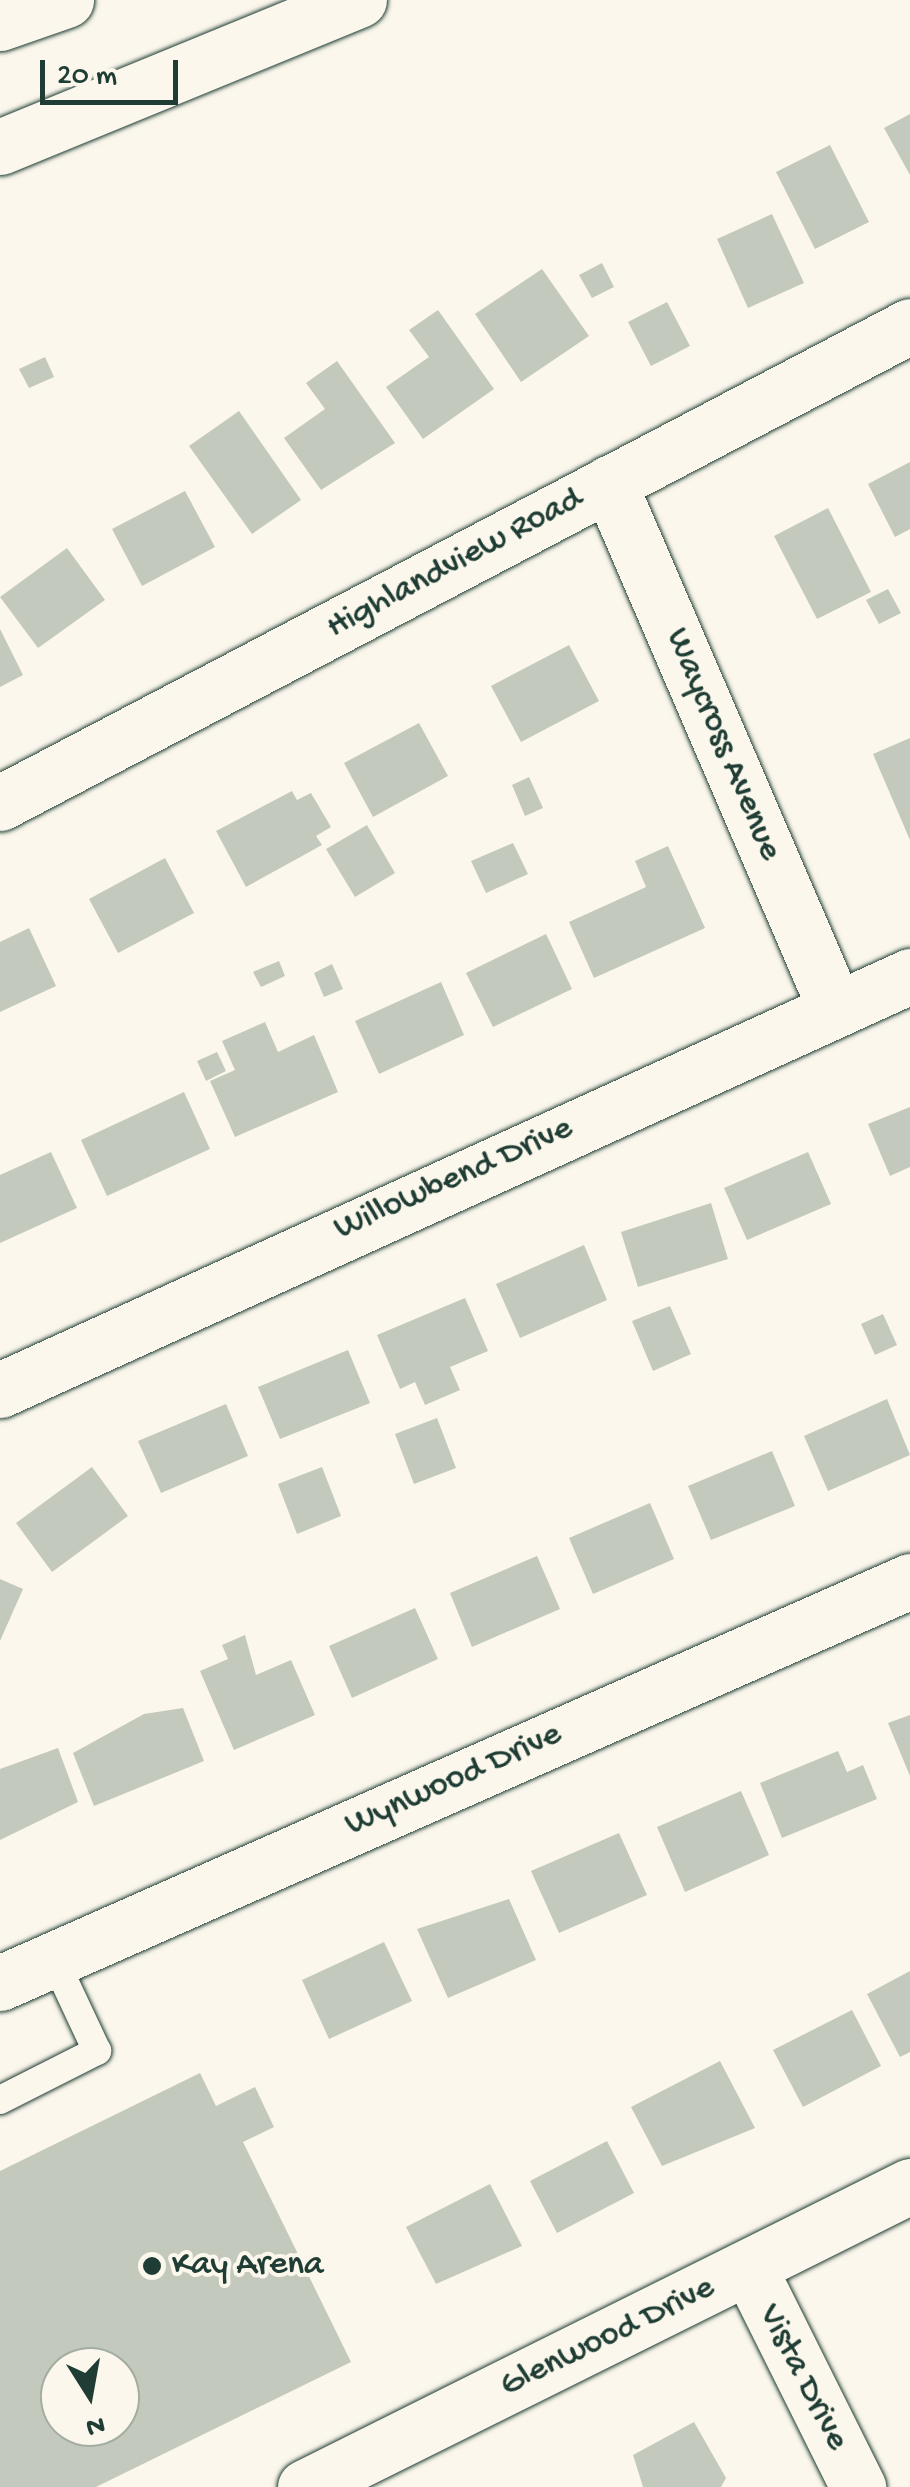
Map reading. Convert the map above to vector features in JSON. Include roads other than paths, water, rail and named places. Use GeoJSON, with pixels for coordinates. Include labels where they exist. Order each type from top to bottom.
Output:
{"type":"FeatureCollection","features":[{"type":"Feature","properties":{"kind":"main road"},"geometry":{"type":"LineString","coordinates":[[0,23],[66,0]]}},
{"type":"Feature","properties":{"kind":"main road"},"geometry":{"type":"LineString","coordinates":[[0,146],[360,0]]}},
{"type":"Feature","properties":{"kind":"main road","name":"Highlandview Road"},"geometry":{"type":"LineString","coordinates":[[0,803],[910,326]]}},
{"type":"Feature","properties":{"kind":"main road","name":"Waycross Avenue"},"geometry":{"type":"LineString","coordinates":[[608,483],[836,1008]]}},
{"type":"Feature","properties":{"kind":"main road","name":"Willowbend Drive"},"geometry":{"type":"LineString","coordinates":[[0,1390],[910,976]]}},
{"type":"Feature","properties":{"kind":"main road","name":"Wynwood Drive"},"geometry":{"type":"LineString","coordinates":[[0,1983],[53,1956],[910,1581]]}},
{"type":"Feature","properties":{"kind":"main road","name":"Glenwood Drive"},"geometry":{"type":"LineString","coordinates":[[305,2487],[910,2186]]}},
{"type":"Feature","properties":{"kind":"main road","name":"Vista Drive"},"geometry":{"type":"LineString","coordinates":[[749,2268],[858,2487]]}},
{"type":"Feature","properties":{"kind":"lane"},"geometry":{"type":"LineString","coordinates":[[0,2100],[96,2051],[53,1956]]}},
{"type":"Feature","properties":{"kind":"place","name":"Kay Arena"},"geometry":{"type":"Point","coordinates":[152,2266]}}]}
